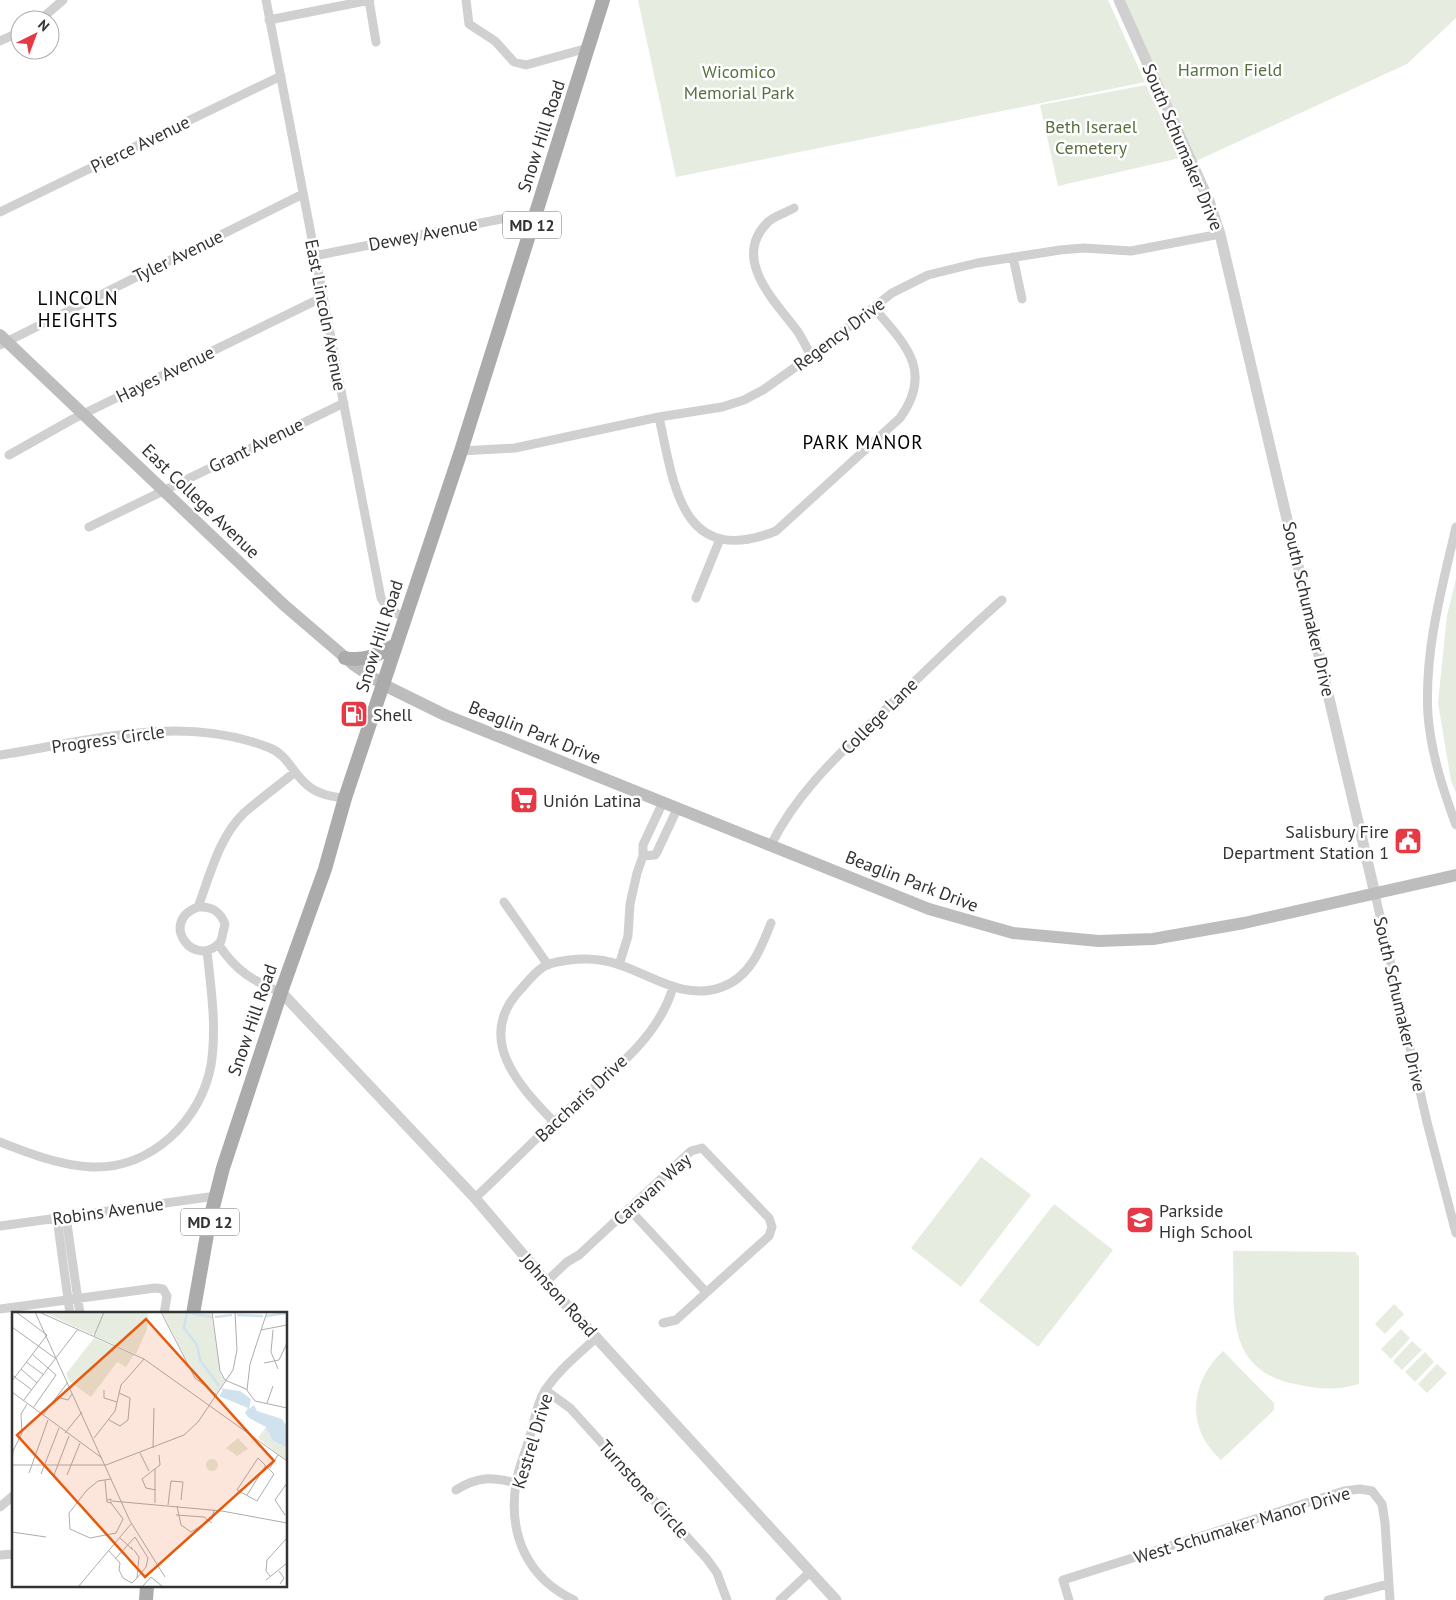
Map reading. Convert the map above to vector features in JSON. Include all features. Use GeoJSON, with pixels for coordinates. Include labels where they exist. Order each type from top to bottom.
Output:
{"type":"FeatureCollection","features":[{"type":"Feature","properties":{"kind":"main road","name":"Snow Hill Road"},"geometry":{"type":"LineString","coordinates":[[193,1312],[216,1196],[281,992],[325,869],[404,618],[461,451],[604,0]]}},
{"type":"Feature","properties":{"kind":"main road","name":"East College Avenue"},"geometry":{"type":"LineString","coordinates":[[2,341],[164,490],[284,605],[345,658],[384,685]]}},
{"type":"Feature","properties":{"kind":"main road"},"geometry":{"type":"LineString","coordinates":[[345,658],[354,660],[371,658],[396,645]]}},
{"type":"Feature","properties":{"kind":"main road","name":"Beaglin Park Drive"},"geometry":{"type":"LineString","coordinates":[[384,685],[446,715],[929,909],[961,920],[1013,933],[1082,940],[1129,941],[1203,932],[1456,875]]}},
{"type":"Feature","properties":{"kind":"street"},"geometry":{"type":"LineString","coordinates":[[52,10],[64,0]]}},
{"type":"Feature","properties":{"kind":"street","name":"East Lincoln Avenue"},"geometry":{"type":"LineString","coordinates":[[266,0],[381,598],[387,607],[404,618]]}},
{"type":"Feature","properties":{"kind":"street"},"geometry":{"type":"LineString","coordinates":[[270,20],[370,0],[376,42]]}},
{"type":"Feature","properties":{"kind":"street"},"geometry":{"type":"LineString","coordinates":[[466,0],[469,24],[495,41],[514,62],[526,65],[588,48]]}},
{"type":"Feature","properties":{"kind":"street","name":"South Schumaker Drive"},"geometry":{"type":"LineString","coordinates":[[1119,0],[1209,201],[1220,234],[1427,1122],[1456,1233]]}},
{"type":"Feature","properties":{"kind":"street","name":"Pierce Avenue"},"geometry":{"type":"LineString","coordinates":[[0,212],[281,76]]}},
{"type":"Feature","properties":{"kind":"street","name":"Tyler Avenue"},"geometry":{"type":"LineString","coordinates":[[2,341],[303,194]]}},
{"type":"Feature","properties":{"kind":"street"},"geometry":{"type":"LineString","coordinates":[[794,208],[768,222],[756,238],[753,258],[762,283],[799,334],[811,356]]}},
{"type":"Feature","properties":{"kind":"street","name":"Dewey Avenue"},"geometry":{"type":"LineString","coordinates":[[314,256],[506,218],[532,223]]}},
{"type":"Feature","properties":{"kind":"street","name":"Regency Drive"},"geometry":{"type":"LineString","coordinates":[[461,451],[515,448],[659,417],[722,407],[744,400],[763,390],[811,356],[892,293],[928,275],[1013,257],[1084,248],[1131,251],[1220,234]]}},
{"type":"Feature","properties":{"kind":"street"},"geometry":{"type":"LineString","coordinates":[[1013,257],[1022,299]]}},
{"type":"Feature","properties":{"kind":"street","name":"Hayes Avenue"},"geometry":{"type":"LineString","coordinates":[[9,454],[82,414],[323,298]]}},
{"type":"Feature","properties":{"kind":"street"},"geometry":{"type":"LineString","coordinates":[[659,417],[683,509],[693,524],[707,535],[720,539],[750,540],[776,532],[900,418],[910,404],[915,388],[915,364],[904,342],[874,308]]}},
{"type":"Feature","properties":{"kind":"street","name":"Grant Avenue"},"geometry":{"type":"LineString","coordinates":[[89,527],[344,403]]}},
{"type":"Feature","properties":{"kind":"street"},"geometry":{"type":"LineString","coordinates":[[1456,527],[1434,621],[1428,690],[1428,714],[1434,752],[1456,825]]}},
{"type":"Feature","properties":{"kind":"street"},"geometry":{"type":"LineString","coordinates":[[696,598],[720,539]]}},
{"type":"Feature","properties":{"kind":"street","name":"College Lane"},"geometry":{"type":"LineString","coordinates":[[771,845],[781,823],[816,778],[936,660],[1002,600]]}},
{"type":"Feature","properties":{"kind":"street","name":"Progress Circle"},"geometry":{"type":"LineString","coordinates":[[0,755],[124,733],[170,730],[213,734],[270,748],[282,755],[305,783],[316,791],[328,796],[346,798]]}},
{"type":"Feature","properties":{"kind":"street"},"geometry":{"type":"LineString","coordinates":[[198,906],[221,845],[230,830],[243,814],[295,772]]}},
{"type":"Feature","properties":{"kind":"street"},"geometry":{"type":"LineString","coordinates":[[619,964],[630,927],[632,889],[643,856],[643,845],[663,802]]}},
{"type":"Feature","properties":{"kind":"street"},"geometry":{"type":"LineString","coordinates":[[643,856],[655,855],[678,807]]}},
{"type":"Feature","properties":{"kind":"street"},"geometry":{"type":"LineString","coordinates":[[504,902],[548,965]]}},
{"type":"Feature","properties":{"kind":"street"},"geometry":{"type":"LineString","coordinates":[[198,906],[212,908],[222,917],[225,931],[219,945],[207,951],[188,946],[181,934],[182,920],[192,909],[198,906]]}},
{"type":"Feature","properties":{"kind":"street"},"geometry":{"type":"LineString","coordinates":[[554,1122],[529,1096],[508,1067],[503,1054],[502,1035],[507,1011],[518,992],[548,965],[564,961],[589,959],[619,964],[684,991],[708,990],[722,987],[738,977],[757,958],[771,923]]}},
{"type":"Feature","properties":{"kind":"street"},"geometry":{"type":"LineString","coordinates":[[219,945],[226,956],[246,976],[281,992]]}},
{"type":"Feature","properties":{"kind":"street"},"geometry":{"type":"LineString","coordinates":[[0,1142],[36,1155],[65,1162],[90,1167],[111,1166],[146,1155],[176,1133],[189,1118],[201,1097],[211,1064],[213,1032],[207,951]]}},
{"type":"Feature","properties":{"kind":"street","name":"Baccharis Drive"},"geometry":{"type":"LineString","coordinates":[[475,1198],[554,1122],[646,1039],[662,1015],[673,988]]}},
{"type":"Feature","properties":{"kind":"street","name":"Johnson Road"},"geometry":{"type":"LineString","coordinates":[[281,992],[475,1198],[546,1282],[836,1600]]}},
{"type":"Feature","properties":{"kind":"street","name":"Caravan Way"},"geometry":{"type":"LineString","coordinates":[[546,1282],[567,1262],[579,1255],[691,1152],[702,1148],[711,1154],[769,1218],[772,1227],[769,1236],[676,1320],[663,1323]]}},
{"type":"Feature","properties":{"kind":"street","name":"Robins Avenue"},"geometry":{"type":"LineString","coordinates":[[0,1226],[216,1196]]}},
{"type":"Feature","properties":{"kind":"street"},"geometry":{"type":"LineString","coordinates":[[629,1209],[706,1292]]}},
{"type":"Feature","properties":{"kind":"street"},"geometry":{"type":"LineString","coordinates":[[62,1218],[73,1299],[79,1312]]}},
{"type":"Feature","properties":{"kind":"street"},"geometry":{"type":"LineString","coordinates":[[0,1309],[163,1289],[167,1296],[164,1312]]}},
{"type":"Feature","properties":{"kind":"street"},"geometry":{"type":"LineString","coordinates":[[70,1312],[73,1299]]}},
{"type":"Feature","properties":{"kind":"street","name":"Kestrel Drive"},"geometry":{"type":"LineString","coordinates":[[574,1600],[559,1593],[542,1578],[520,1544],[514,1522],[516,1483],[545,1390],[597,1337]]}},
{"type":"Feature","properties":{"kind":"street","name":"Turnstone Circle"},"geometry":{"type":"LineString","coordinates":[[545,1390],[570,1408],[707,1559],[717,1573],[727,1600]]}},
{"type":"Feature","properties":{"kind":"street"},"geometry":{"type":"LineString","coordinates":[[456,1490],[469,1482],[493,1478],[516,1483]]}},
{"type":"Feature","properties":{"kind":"street","name":"West Schumaker Manor Drive"},"geometry":{"type":"LineString","coordinates":[[1069,1600],[1063,1580],[1344,1491],[1360,1489],[1372,1492],[1382,1504],[1390,1600]]}},
{"type":"Feature","properties":{"kind":"street"},"geometry":{"type":"LineString","coordinates":[[0,1507],[12,1496]]}},
{"type":"Feature","properties":{"kind":"street"},"geometry":{"type":"LineString","coordinates":[[780,1600],[810,1572]]}},
{"type":"Feature","properties":{"kind":"street"},"geometry":{"type":"LineString","coordinates":[[1328,1600],[1388,1584]]}},
{"type":"Feature","properties":{"kind":"green space","name":"Wicomico Memorial Park"},"geometry":{"type":"Polygon","coordinates":[[[638,0],[1108,0],[1145,82],[676,177],[638,0]]]}},
{"type":"Feature","properties":{"kind":"green space","name":"Harmon Field"},"geometry":{"type":"Polygon","coordinates":[[[1122,0],[1456,0],[1456,18],[1407,64],[1196,161],[1122,0]]]}},
{"type":"Feature","properties":{"kind":"green space","name":"Beth Iserael Cemetery"},"geometry":{"type":"Polygon","coordinates":[[[1146,85],[1180,158],[1058,186],[1040,105],[1146,85]]]}},
{"type":"Feature","properties":{"kind":"green space"},"geometry":{"type":"Polygon","coordinates":[[[1456,579],[1456,793],[1451,781],[1438,703],[1447,615],[1456,579]]]}},
{"type":"Feature","properties":{"kind":"green space"},"geometry":{"type":"Polygon","coordinates":[[[981,1157],[1031,1195],[961,1287],[911,1248],[981,1157]]]}},
{"type":"Feature","properties":{"kind":"green space"},"geometry":{"type":"Polygon","coordinates":[[[1054,1204],[1113,1250],[1038,1347],[979,1301],[1054,1204]]]}},
{"type":"Feature","properties":{"kind":"green space"},"geometry":{"type":"Polygon","coordinates":[[[1233,1251],[1355,1252],[1359,1257],[1359,1384],[1334,1388],[1303,1386],[1272,1377],[1255,1365],[1244,1351],[1238,1334],[1233,1294],[1233,1251]]]}},
{"type":"Feature","properties":{"kind":"green space"},"geometry":{"type":"Polygon","coordinates":[[[1394,1304],[1404,1314],[1385,1334],[1375,1324],[1394,1304]]]}},
{"type":"Feature","properties":{"kind":"green space"},"geometry":{"type":"Polygon","coordinates":[[[1401,1329],[1410,1338],[1391,1359],[1381,1349],[1401,1329]]]}},
{"type":"Feature","properties":{"kind":"green space"},"geometry":{"type":"Polygon","coordinates":[[[1412,1341],[1422,1350],[1402,1370],[1393,1361],[1412,1341]]]}},
{"type":"Feature","properties":{"kind":"green space"},"geometry":{"type":"Polygon","coordinates":[[[1223,1351],[1274,1403],[1274,1410],[1221,1460],[1209,1447],[1201,1434],[1197,1420],[1196,1405],[1198,1391],[1204,1377],[1212,1363],[1223,1351]]]}},
{"type":"Feature","properties":{"kind":"green space"},"geometry":{"type":"Polygon","coordinates":[[[1425,1352],[1434,1362],[1415,1382],[1405,1372],[1425,1352]]]}},
{"type":"Feature","properties":{"kind":"green space"},"geometry":{"type":"Polygon","coordinates":[[[1437,1364],[1447,1373],[1427,1393],[1418,1384],[1437,1364]]]}},
{"type":"Feature","properties":{"kind":"place","name":"Shell"},"geometry":{"type":"Point","coordinates":[354,714]}},
{"type":"Feature","properties":{"kind":"place","name":"Unión Latina"},"geometry":{"type":"Point","coordinates":[524,800]}},
{"type":"Feature","properties":{"kind":"place","name":"Salisbury Fire Department Station 1"},"geometry":{"type":"Point","coordinates":[1408,841]}},
{"type":"Feature","properties":{"kind":"place","name":"Parkside High School"},"geometry":{"type":"Point","coordinates":[1140,1220]}},
{"type":"Feature","properties":{"kind":"district","name":"LINCOLN HEIGHTS"},"geometry":{"type":"Point","coordinates":[78,309]}},
{"type":"Feature","properties":{"kind":"district","name":"PARK MANOR"},"geometry":{"type":"Point","coordinates":[863,442]}}]}
